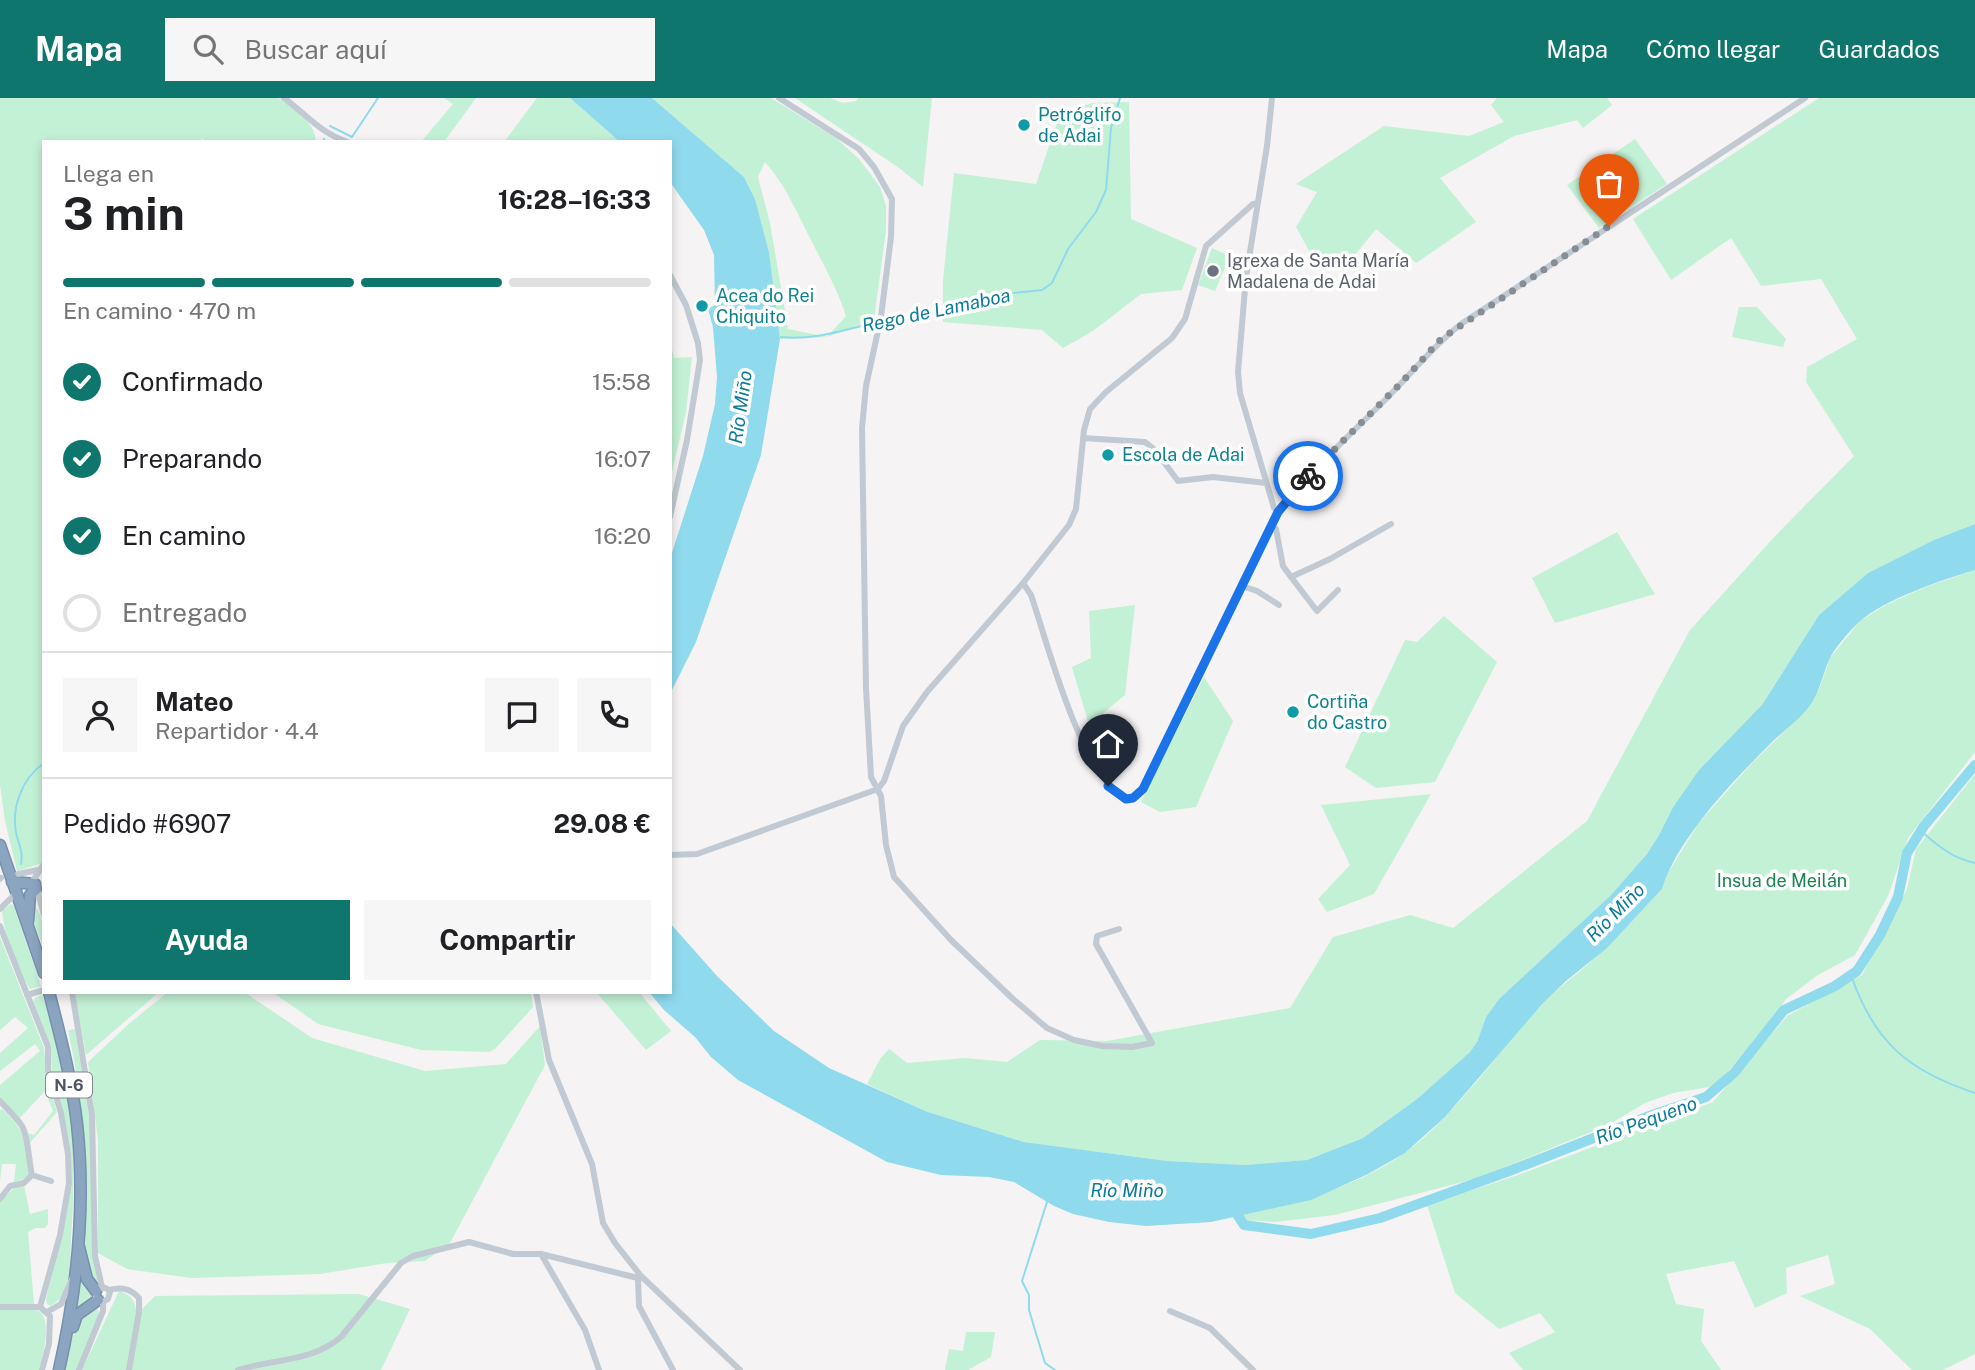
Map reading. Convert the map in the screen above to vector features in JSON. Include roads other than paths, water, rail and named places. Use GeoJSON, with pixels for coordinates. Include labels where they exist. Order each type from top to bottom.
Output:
{"type":"FeatureCollection","features":[{"type":"Feature","properties":{"kind":"highway"},"geometry":{"type":"LineString","coordinates":[[0,845],[8,878],[42,968]]}},
{"type":"Feature","properties":{"kind":"highway"},"geometry":{"type":"LineString","coordinates":[[8,878],[35,887],[30,895],[28,929]]}},
{"type":"Feature","properties":{"kind":"highway","name":"N-6"},"geometry":{"type":"LineString","coordinates":[[45,994],[77,1122],[80,1201],[75,1271],[59,1370]]}},
{"type":"Feature","properties":{"kind":"highway"},"geometry":{"type":"LineString","coordinates":[[64,1347],[77,1315],[101,1294],[87,1279],[78,1245]]}},
{"type":"Feature","properties":{"kind":"street"},"geometry":{"type":"LineString","coordinates":[[284,98],[313,120],[320,130],[343,140]]}},
{"type":"Feature","properties":{"kind":"street"},"geometry":{"type":"LineString","coordinates":[[779,98],[859,149],[874,167],[892,199],[891,237],[881,317],[866,386],[862,428],[866,688],[871,777],[881,796],[886,845],[894,877],[951,940],[1047,1028],[1074,1040],[1102,1045],[1132,1046],[1152,1043],[1096,944],[1097,936],[1119,929]]}},
{"type":"Feature","properties":{"kind":"street"},"geometry":{"type":"LineString","coordinates":[[1272,98],[1268,146],[1245,277],[1238,372],[1240,393],[1266,483],[1274,508],[1280,509]]}},
{"type":"Feature","properties":{"kind":"street"},"geometry":{"type":"LineString","coordinates":[[1023,583],[1031,595],[1074,721],[1090,757],[1108,786],[1126,799],[1133,798],[1143,789],[1280,509],[1301,484],[1441,339],[1805,98]]}},
{"type":"Feature","properties":{"kind":"street"},"geometry":{"type":"LineString","coordinates":[[672,855],[697,854],[877,789],[884,781],[903,726],[927,692],[1023,583],[1056,543],[1073,517],[1080,482],[1083,438],[1090,409],[1106,392],[1172,338],[1185,319],[1206,246],[1247,209],[1258,203]]}},
{"type":"Feature","properties":{"kind":"street"},"geometry":{"type":"LineString","coordinates":[[1247,209],[1256,212]]}},
{"type":"Feature","properties":{"kind":"street"},"geometry":{"type":"LineString","coordinates":[[672,279],[686,305],[698,343],[700,360],[687,440],[672,508]]}},
{"type":"Feature","properties":{"kind":"street"},"geometry":{"type":"LineString","coordinates":[[1083,438],[1145,442],[1154,449],[1178,481],[1213,477],[1266,483]]}},
{"type":"Feature","properties":{"kind":"street"},"geometry":{"type":"LineString","coordinates":[[1291,578],[1391,524]]}},
{"type":"Feature","properties":{"kind":"street"},"geometry":{"type":"LineString","coordinates":[[1272,527],[1276,529],[1283,566],[1317,611],[1338,590]]}},
{"type":"Feature","properties":{"kind":"street"},"geometry":{"type":"LineString","coordinates":[[1242,586],[1257,591],[1279,605]]}},
{"type":"Feature","properties":{"kind":"street"},"geometry":{"type":"LineString","coordinates":[[8,878],[41,867]]}},
{"type":"Feature","properties":{"kind":"street"},"geometry":{"type":"LineString","coordinates":[[41,867],[34,879],[42,909]]}},
{"type":"Feature","properties":{"kind":"street"},"geometry":{"type":"LineString","coordinates":[[1,908],[15,894]]}},
{"type":"Feature","properties":{"kind":"street"},"geometry":{"type":"LineString","coordinates":[[0,898],[1,908]]}},
{"type":"Feature","properties":{"kind":"street"},"geometry":{"type":"LineString","coordinates":[[0,926],[48,1047],[48,1070],[61,1113],[68,1154],[69,1183],[60,1235],[40,1307]]}},
{"type":"Feature","properties":{"kind":"street"},"geometry":{"type":"LineString","coordinates":[[27,995],[42,991]]}},
{"type":"Feature","properties":{"kind":"street"},"geometry":{"type":"LineString","coordinates":[[72,994],[92,1115],[95,1256],[103,1311],[79,1370]]}},
{"type":"Feature","properties":{"kind":"street"},"geometry":{"type":"LineString","coordinates":[[537,994],[549,1060],[592,1164],[603,1223],[639,1277],[740,1370]]}},
{"type":"Feature","properties":{"kind":"street"},"geometry":{"type":"LineString","coordinates":[[0,1101],[22,1126],[26,1135],[32,1175]]}},
{"type":"Feature","properties":{"kind":"street"},"geometry":{"type":"LineString","coordinates":[[32,1175],[51,1181]]}},
{"type":"Feature","properties":{"kind":"street"},"geometry":{"type":"LineString","coordinates":[[0,1199],[10,1186],[24,1183],[32,1175]]}},
{"type":"Feature","properties":{"kind":"street"},"geometry":{"type":"LineString","coordinates":[[239,1370],[276,1364],[321,1351],[332,1345],[401,1263],[413,1256],[468,1242],[513,1254],[541,1254],[639,1277]]}},
{"type":"Feature","properties":{"kind":"street"},"geometry":{"type":"LineString","coordinates":[[541,1254],[584,1330],[599,1370]]}},
{"type":"Feature","properties":{"kind":"street"},"geometry":{"type":"LineString","coordinates":[[47,1312],[61,1304],[75,1271]]}},
{"type":"Feature","properties":{"kind":"street"},"geometry":{"type":"LineString","coordinates":[[639,1277],[639,1306],[673,1370]]}},
{"type":"Feature","properties":{"kind":"street"},"geometry":{"type":"LineString","coordinates":[[101,1294],[118,1288],[127,1289],[139,1298],[129,1370]]}},
{"type":"Feature","properties":{"kind":"street"},"geometry":{"type":"LineString","coordinates":[[0,1307],[40,1307],[50,1316],[49,1344],[43,1370]]}},
{"type":"Feature","properties":{"kind":"street"},"geometry":{"type":"LineString","coordinates":[[1170,1311],[1209,1328],[1253,1370]]}},
{"type":"Feature","properties":{"kind":"water","name":"Río Miño"},"geometry":{"type":"Polygon","coordinates":[[[570,98],[652,98],[744,177],[755,199],[769,252],[780,339],[761,455],[696,642],[672,690],[672,553],[703,456],[715,404],[717,377],[713,327],[708,309],[715,305],[714,255],[704,230],[672,185],[672,140],[618,140],[570,98]]]}},
{"type":"Feature","properties":{"kind":"water","name":"Río Miño"},"geometry":{"type":"Polygon","coordinates":[[[1975,524],[1975,570],[1898,598],[1859,622],[1832,655],[1811,704],[1709,810],[1681,849],[1662,889],[1607,948],[1543,1003],[1445,1117],[1405,1153],[1368,1174],[1311,1200],[1211,1222],[1146,1226],[1073,1214],[1014,1182],[989,1177],[941,1175],[887,1162],[738,1080],[711,1057],[695,1037],[664,1010],[651,994],[672,994],[672,925],[717,976],[774,1031],[829,1068],[928,1112],[1024,1142],[1167,1161],[1245,1165],[1307,1160],[1363,1138],[1417,1099],[1470,1052],[1477,1042],[1486,1017],[1499,999],[1611,895],[1647,854],[1672,809],[1699,770],[1762,705],[1819,615],[1868,573],[1934,540],[1975,524]]]}},
{"type":"Feature","properties":{"kind":"waterway"},"geometry":{"type":"LineString","coordinates":[[330,126],[352,137],[378,98]]}},
{"type":"Feature","properties":{"kind":"waterway","name":"Rego de Lamaboa"},"geometry":{"type":"LineString","coordinates":[[883,320],[926,315],[967,304],[984,296],[1042,290],[1052,283],[1068,249],[1096,212],[1106,190],[1111,128],[1120,98]]}},
{"type":"Feature","properties":{"kind":"waterway","name":"Rego de Lamaboa"},"geometry":{"type":"LineString","coordinates":[[781,337],[817,336],[878,322]]}},
{"type":"Feature","properties":{"kind":"waterway"},"geometry":{"type":"LineString","coordinates":[[21,864],[15,827],[16,806],[29,778],[42,765]]}},
{"type":"Feature","properties":{"kind":"waterway","name":"Río Pequeno"},"geometry":{"type":"LineString","coordinates":[[1231,1205],[1244,1225],[1311,1234],[1380,1218],[1706,1097],[1734,1073],[1784,1010],[1835,986],[1857,971],[1880,935],[1898,897],[1907,853],[1924,826],[1975,765]]}},
{"type":"Feature","properties":{"kind":"waterway"},"geometry":{"type":"LineString","coordinates":[[1921,831],[1952,855],[1975,863]]}},
{"type":"Feature","properties":{"kind":"waterway"},"geometry":{"type":"LineString","coordinates":[[1851,975],[1871,1019],[1896,1051],[1931,1075],[1975,1093]]}},
{"type":"Feature","properties":{"kind":"waterway"},"geometry":{"type":"LineString","coordinates":[[1047,1202],[1022,1281],[1029,1295],[1029,1310],[1045,1363],[1055,1370]]}},
{"type":"Feature","properties":{"kind":"place","name":"Petróglifo de Adai"},"geometry":{"type":"Point","coordinates":[1024,125]}},
{"type":"Feature","properties":{"kind":"place","name":"Igrexa de Santa María Madalena de Adai"},"geometry":{"type":"Point","coordinates":[1213,271]}},
{"type":"Feature","properties":{"kind":"place","name":"Acea do Rei Chiquito"},"geometry":{"type":"Point","coordinates":[702,306]}},
{"type":"Feature","properties":{"kind":"place","name":"Escola de Adai"},"geometry":{"type":"Point","coordinates":[1108,455]}},
{"type":"Feature","properties":{"kind":"place","name":"Cortiña do Castro"},"geometry":{"type":"Point","coordinates":[1293,712]}},
{"type":"Feature","properties":{"kind":"park label","name":"Insua de Meilán"},"geometry":{"type":"Point","coordinates":[1782,881]}}]}
